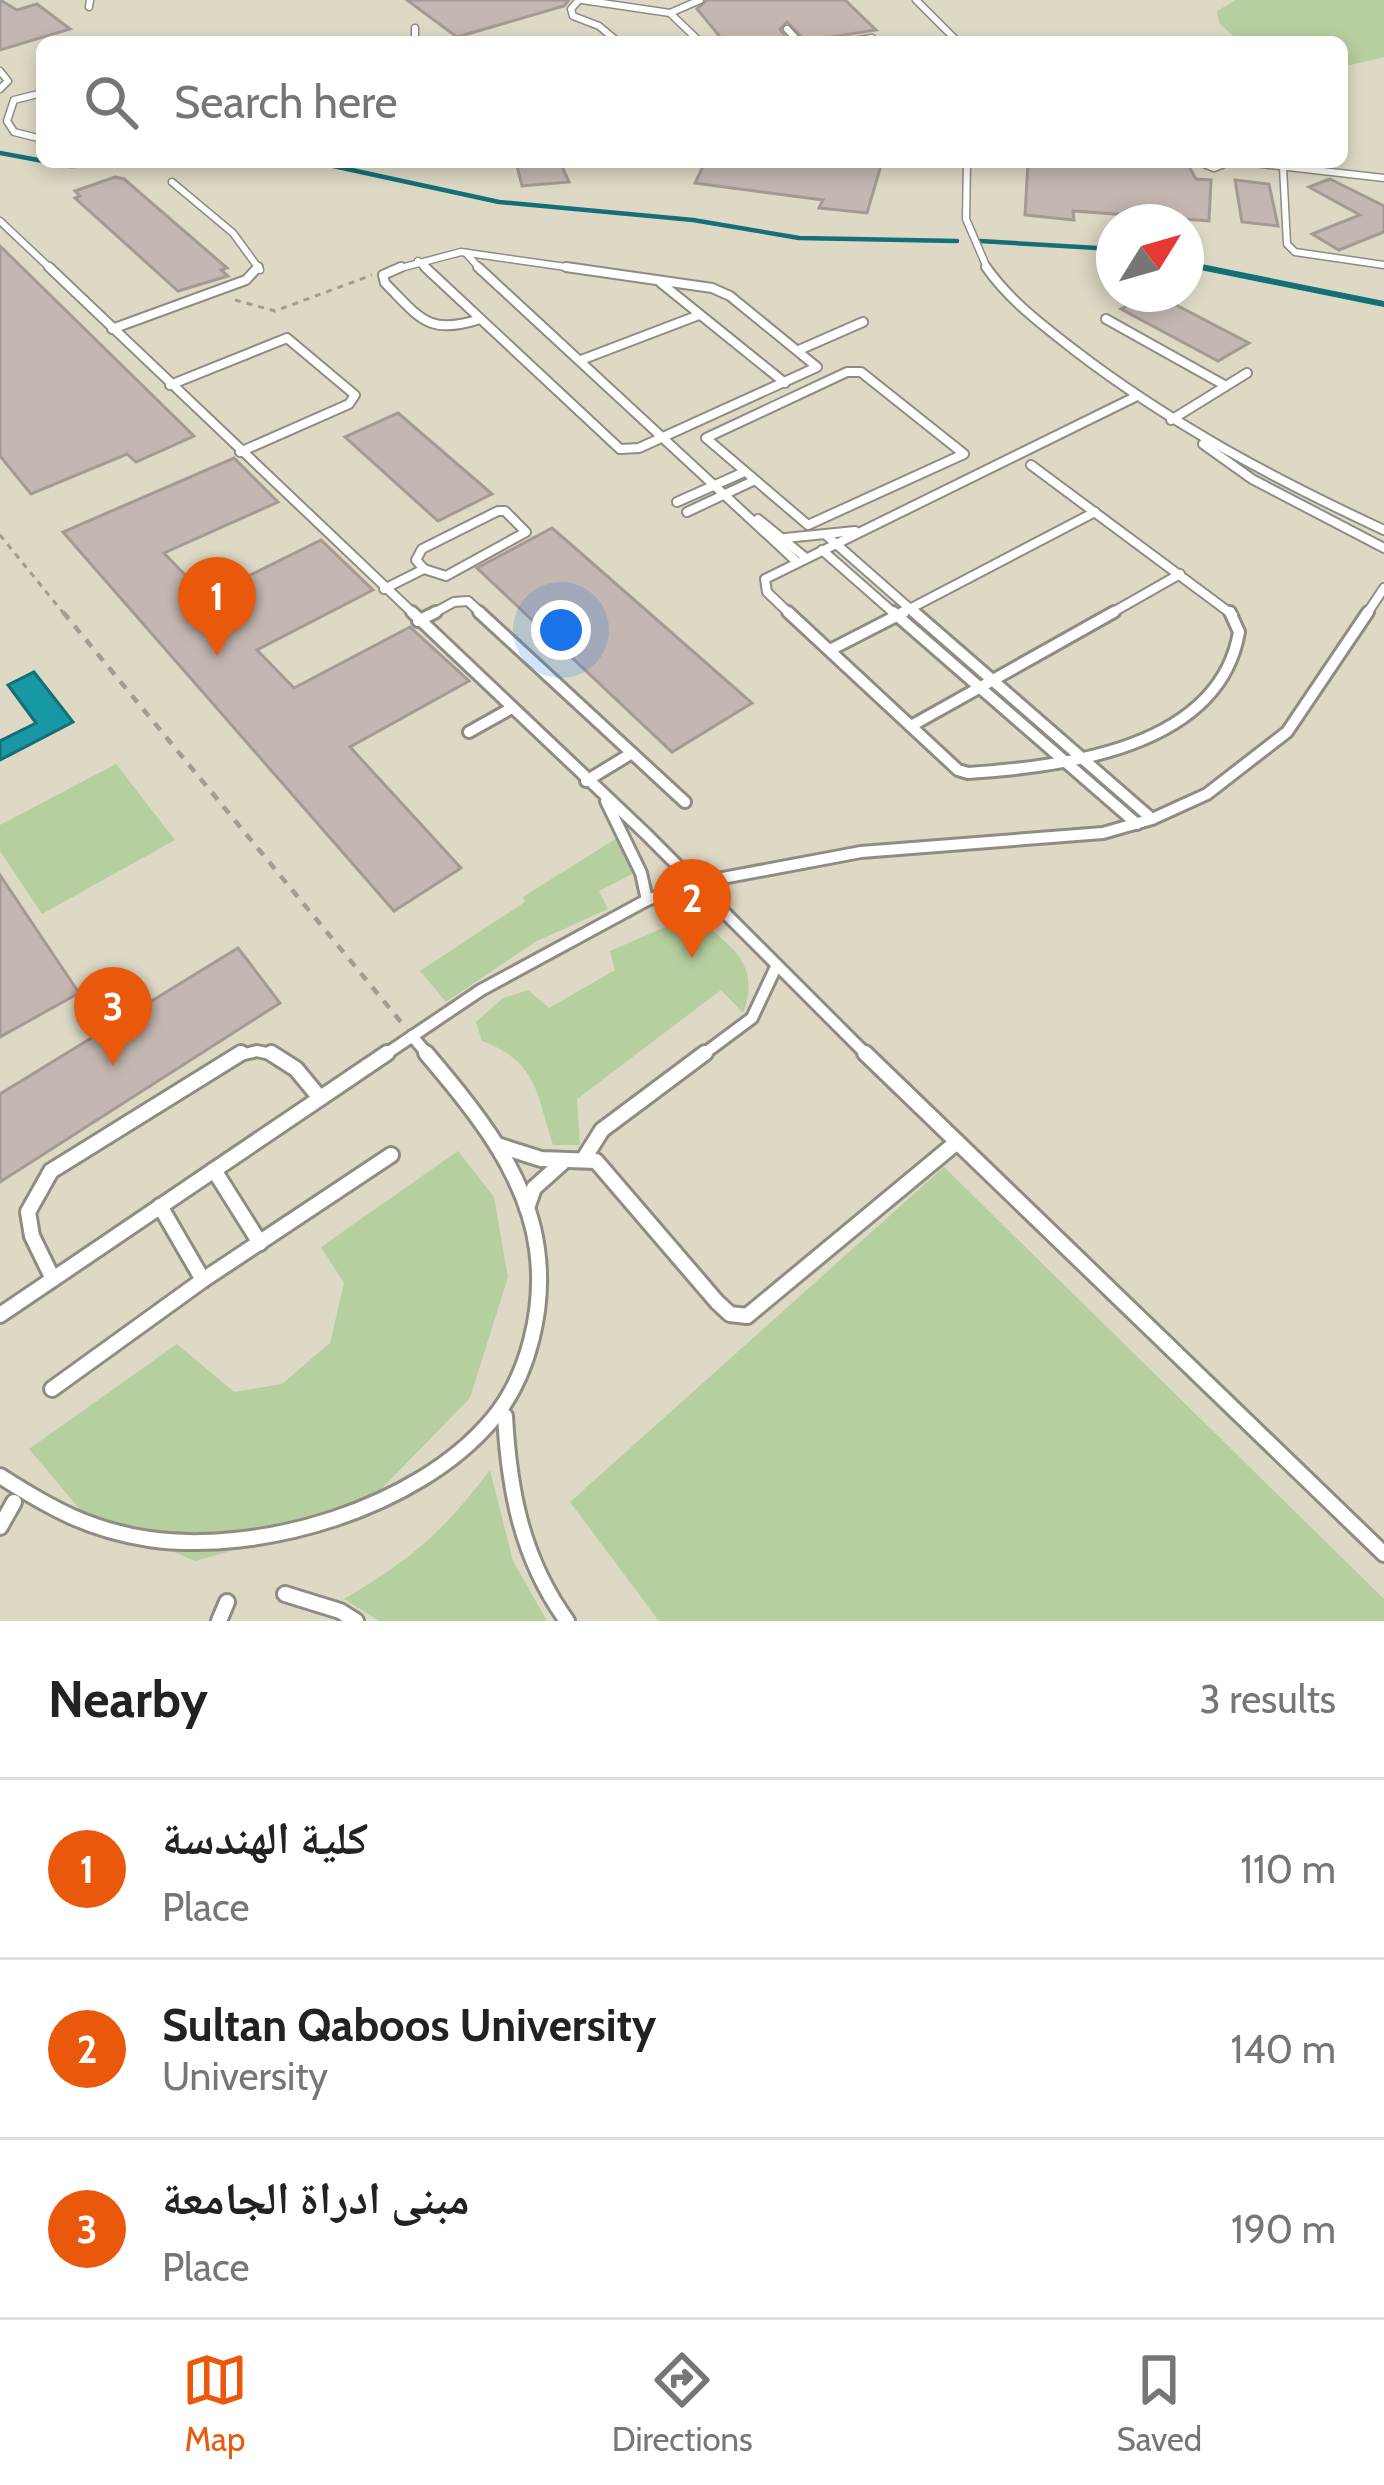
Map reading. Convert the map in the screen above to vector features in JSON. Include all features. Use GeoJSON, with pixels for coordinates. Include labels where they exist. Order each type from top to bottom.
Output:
{"type":"FeatureCollection","features":[{"type":"Feature","properties":{"kind":"lane"},"geometry":{"type":"LineString","coordinates":[[611,36],[573,16],[571,9],[580,0],[670,13],[700,0]]}},
{"type":"Feature","properties":{"kind":"lane"},"geometry":{"type":"LineString","coordinates":[[916,0],[952,36]]}},
{"type":"Feature","properties":{"kind":"lane"},"geometry":{"type":"LineString","coordinates":[[670,13],[694,36]]}},
{"type":"Feature","properties":{"kind":"lane"},"geometry":{"type":"LineString","coordinates":[[415,28],[415,36]]}},
{"type":"Feature","properties":{"kind":"lane"},"geometry":{"type":"LineString","coordinates":[[788,29],[794,36]]}},
{"type":"Feature","properties":{"kind":"lane"},"geometry":{"type":"LineString","coordinates":[[0,71],[8,81],[0,89]]}},
{"type":"Feature","properties":{"kind":"lane"},"geometry":{"type":"LineString","coordinates":[[36,95],[14,100],[7,121],[14,132],[36,138]]}},
{"type":"Feature","properties":{"kind":"lane"},"geometry":{"type":"LineString","coordinates":[[967,168],[968,229],[993,278],[1029,314],[1252,479],[1384,549]]}},
{"type":"Feature","properties":{"kind":"lane"},"geometry":{"type":"LineString","coordinates":[[1283,168],[1286,244],[1310,257],[1384,265]]}},
{"type":"Feature","properties":{"kind":"lane"},"geometry":{"type":"LineString","coordinates":[[1292,168],[1384,178]]}},
{"type":"Feature","properties":{"kind":"lane"},"geometry":{"type":"LineString","coordinates":[[112,329],[260,271],[232,233],[172,182]]}},
{"type":"Feature","properties":{"kind":"lane"},"geometry":{"type":"LineString","coordinates":[[0,221],[696,883],[776,967],[1384,1554]]}},
{"type":"Feature","properties":{"kind":"lane"},"geometry":{"type":"LineString","coordinates":[[418,261],[481,319],[620,448],[633,450],[817,368],[725,292],[466,253],[418,261],[383,275],[385,283],[435,329],[449,331],[481,319]]}},
{"type":"Feature","properties":{"kind":"lane"},"geometry":{"type":"LineString","coordinates":[[466,253],[801,560]]}},
{"type":"Feature","properties":{"kind":"lane"},"geometry":{"type":"LineString","coordinates":[[659,281],[785,383]]}},
{"type":"Feature","properties":{"kind":"lane"},"geometry":{"type":"LineString","coordinates":[[581,360],[699,315]]}},
{"type":"Feature","properties":{"kind":"lane"},"geometry":{"type":"LineString","coordinates":[[1106,319],[1226,386]]}},
{"type":"Feature","properties":{"kind":"lane"},"geometry":{"type":"LineString","coordinates":[[799,350],[863,322]]}},
{"type":"Feature","properties":{"kind":"lane"},"geometry":{"type":"LineString","coordinates":[[170,385],[287,338],[355,395],[349,404],[240,452]]}},
{"type":"Feature","properties":{"kind":"lane"},"geometry":{"type":"LineString","coordinates":[[852,371],[861,372],[964,451],[959,458],[813,525],[803,524],[753,481],[707,442],[708,434],[852,371]]}},
{"type":"Feature","properties":{"kind":"lane"},"geometry":{"type":"LineString","coordinates":[[1171,420],[1247,373]]}},
{"type":"Feature","properties":{"kind":"lane"},"geometry":{"type":"LineString","coordinates":[[780,537],[831,539],[859,531],[1136,397]]}},
{"type":"Feature","properties":{"kind":"lane"},"geometry":{"type":"LineString","coordinates":[[1192,434],[1384,530]]}},
{"type":"Feature","properties":{"kind":"lane"},"geometry":{"type":"LineString","coordinates":[[831,539],[822,550],[769,576],[764,588],[958,770],[968,773],[1084,760],[1176,720],[1210,695],[1231,659],[1240,636],[1239,622],[1030,465]]}},
{"type":"Feature","properties":{"kind":"lane"},"geometry":{"type":"LineString","coordinates":[[677,502],[742,472]]}},
{"type":"Feature","properties":{"kind":"lane"},"geometry":{"type":"LineString","coordinates":[[687,512],[753,481]]}},
{"type":"Feature","properties":{"kind":"lane"},"geometry":{"type":"LineString","coordinates":[[740,508],[780,537],[801,560]]}},
{"type":"Feature","properties":{"kind":"lane"},"geometry":{"type":"LineString","coordinates":[[384,589],[424,569],[446,576],[526,532],[505,511],[498,511],[422,549],[416,560],[424,569]]}},
{"type":"Feature","properties":{"kind":"lane"},"geometry":{"type":"LineString","coordinates":[[830,650],[1095,512]]}},
{"type":"Feature","properties":{"kind":"lane"},"geometry":{"type":"LineString","coordinates":[[831,539],[1152,819]]}},
{"type":"Feature","properties":{"kind":"lane"},"geometry":{"type":"LineString","coordinates":[[822,550],[1137,824]]}},
{"type":"Feature","properties":{"kind":"lane"},"geometry":{"type":"LineString","coordinates":[[911,726],[1180,574]]}},
{"type":"Feature","properties":{"kind":"lane"},"geometry":{"type":"LineString","coordinates":[[0,1315],[412,1036],[549,950],[647,900],[696,883],[861,852],[1103,833],[1152,819],[1207,794],[1287,732],[1384,588]]}},
{"type":"Feature","properties":{"kind":"lane"},"geometry":{"type":"LineString","coordinates":[[418,620],[459,600],[468,601],[685,802]]}},
{"type":"Feature","properties":{"kind":"lane"},"geometry":{"type":"LineString","coordinates":[[469,732],[510,709]]}},
{"type":"Feature","properties":{"kind":"lane"},"geometry":{"type":"LineString","coordinates":[[586,781],[632,753]]}},
{"type":"Feature","properties":{"kind":"lane"},"geometry":{"type":"LineString","coordinates":[[606,801],[617,830],[639,861],[647,900]]}},
{"type":"Feature","properties":{"kind":"lane"},"geometry":{"type":"LineString","coordinates":[[586,1157],[602,1130],[752,1018],[776,967]]}},
{"type":"Feature","properties":{"kind":"lane"},"geometry":{"type":"LineString","coordinates":[[412,1036],[497,1145],[527,1208],[539,1255],[540,1307],[529,1360],[505,1414],[474,1460]]}},
{"type":"Feature","properties":{"kind":"lane"},"geometry":{"type":"LineString","coordinates":[[53,1279],[26,1225],[29,1196],[51,1171],[243,1052],[270,1048],[288,1057],[320,1098]]}},
{"type":"Feature","properties":{"kind":"lane"},"geometry":{"type":"LineString","coordinates":[[497,1145],[541,1159],[596,1160],[717,1302],[730,1314],[747,1316],[957,1142]]}},
{"type":"Feature","properties":{"kind":"lane"},"geometry":{"type":"LineString","coordinates":[[52,1390],[203,1280],[391,1155]]}},
{"type":"Feature","properties":{"kind":"lane"},"geometry":{"type":"LineString","coordinates":[[527,1208],[547,1172],[565,1161]]}},
{"type":"Feature","properties":{"kind":"lane"},"geometry":{"type":"LineString","coordinates":[[214,1170],[260,1244]]}},
{"type":"Feature","properties":{"kind":"lane"},"geometry":{"type":"LineString","coordinates":[[160,1206],[203,1280]]}},
{"type":"Feature","properties":{"kind":"lane"},"geometry":{"type":"LineString","coordinates":[[505,1414],[507,1479],[523,1543],[567,1621]]}},
{"type":"Feature","properties":{"kind":"lane"},"geometry":{"type":"LineString","coordinates":[[0,1476],[27,1518]]}},
{"type":"Feature","properties":{"kind":"lane"},"geometry":{"type":"LineString","coordinates":[[0,1527],[14,1502]]}},
{"type":"Feature","properties":{"kind":"lane"},"geometry":{"type":"LineString","coordinates":[[263,1596],[316,1580]]}},
{"type":"Feature","properties":{"kind":"lane"},"geometry":{"type":"LineString","coordinates":[[282,1593],[340,1611],[356,1621]]}},
{"type":"Feature","properties":{"kind":"lane"},"geometry":{"type":"LineString","coordinates":[[219,1621],[218,1602],[245,1599]]}},
{"type":"Feature","properties":{"kind":"path"},"geometry":{"type":"LineString","coordinates":[[226,299],[275,311],[366,275],[383,275]]}},
{"type":"Feature","properties":{"kind":"path"},"geometry":{"type":"LineString","coordinates":[[0,535],[412,1036]]}},
{"type":"Feature","properties":{"kind":"shaded area"},"geometry":{"type":"Polygon","coordinates":[[[0,0],[1384,0],[1384,1621],[0,1621],[0,0]]]}},
{"type":"Feature","properties":{"kind":"green space"},"geometry":{"type":"Polygon","coordinates":[[[1236,0],[1384,0],[1384,57],[1348,66],[1348,36],[1233,36],[1219,23],[1217,11],[1236,0]]]}},
{"type":"Feature","properties":{"kind":"green space"},"geometry":{"type":"Polygon","coordinates":[[[116,764],[175,840],[42,914],[0,851],[0,825],[116,764]]]}},
{"type":"Feature","properties":{"kind":"green space"},"geometry":{"type":"Polygon","coordinates":[[[620,836],[638,871],[599,891],[608,909],[535,942],[446,1002],[420,971],[525,902],[523,897],[620,836]]]}},
{"type":"Feature","properties":{"kind":"green space"},"geometry":{"type":"Polygon","coordinates":[[[693,915],[730,946],[745,967],[748,995],[743,1013],[721,990],[577,1099],[580,1145],[553,1145],[525,1069],[482,1041],[476,1022],[503,998],[528,990],[549,1008],[615,970],[610,951],[693,915]]]}},
{"type":"Feature","properties":{"kind":"green space"},"geometry":{"type":"Polygon","coordinates":[[[458,1151],[494,1197],[508,1277],[470,1398],[354,1517],[195,1561],[83,1513],[29,1449],[177,1344],[234,1392],[282,1384],[330,1343],[344,1283],[321,1247],[458,1151]]]}},
{"type":"Feature","properties":{"kind":"green space"},"geometry":{"type":"Polygon","coordinates":[[[944,1167],[1384,1599],[1384,1621],[659,1621],[570,1502],[944,1167]]]}},
{"type":"Feature","properties":{"kind":"green space"},"geometry":{"type":"Polygon","coordinates":[[[490,1470],[513,1561],[547,1621],[379,1621],[344,1599],[424,1543],[490,1470]]]}},
{"type":"Feature","properties":{"kind":"water"},"geometry":{"type":"Polygon","coordinates":[[[34,672],[73,722],[0,760],[0,741],[36,723],[8,685],[34,672]]]}},
{"type":"Feature","properties":{"kind":"building"},"geometry":{"type":"Polygon","coordinates":[[[0,0],[17,10],[37,4],[70,29],[36,36],[0,50],[0,0]]]}},
{"type":"Feature","properties":{"kind":"building"},"geometry":{"type":"Polygon","coordinates":[[[407,0],[569,0],[564,6],[456,36],[407,0]]]}},
{"type":"Feature","properties":{"kind":"building"},"geometry":{"type":"Polygon","coordinates":[[[707,0],[845,0],[876,30],[801,36],[787,22],[780,29],[785,36],[719,36],[697,9],[707,0]]]}},
{"type":"Feature","properties":{"kind":"building"},"geometry":{"type":"Polygon","coordinates":[[[518,168],[563,168],[569,182],[522,186],[518,168]]]}},
{"type":"Feature","properties":{"kind":"building"},"geometry":{"type":"Polygon","coordinates":[[[702,168],[880,168],[867,213],[819,208],[823,200],[695,183],[702,168]]]}},
{"type":"Feature","properties":{"kind":"building"},"geometry":{"type":"Polygon","coordinates":[[[1028,168],[1190,168],[1196,179],[1211,180],[1209,221],[1204,221],[1204,204],[1096,204],[1096,213],[1073,211],[1074,220],[1025,215],[1028,168]]]}},
{"type":"Feature","properties":{"kind":"building"},"geometry":{"type":"Polygon","coordinates":[[[115,177],[124,179],[227,268],[221,270],[228,276],[178,291],[75,198],[80,196],[75,191],[115,177]]]}},
{"type":"Feature","properties":{"kind":"building"},"geometry":{"type":"Polygon","coordinates":[[[1330,179],[1384,206],[1384,232],[1339,250],[1312,234],[1360,215],[1309,187],[1330,179]]]}},
{"type":"Feature","properties":{"kind":"building"},"geometry":{"type":"Polygon","coordinates":[[[1235,180],[1269,184],[1278,226],[1242,222],[1235,180]]]}},
{"type":"Feature","properties":{"kind":"building"},"geometry":{"type":"Polygon","coordinates":[[[0,246],[194,436],[136,462],[127,454],[31,494],[0,456],[0,246]]]}},
{"type":"Feature","properties":{"kind":"building"},"geometry":{"type":"Polygon","coordinates":[[[1127,312],[1190,312],[1249,343],[1218,361],[1127,312]]]}},
{"type":"Feature","properties":{"kind":"building"},"geometry":{"type":"Polygon","coordinates":[[[398,413],[492,494],[438,521],[345,437],[398,413]]]}},
{"type":"Feature","properties":{"kind":"building"},"geometry":{"type":"Polygon","coordinates":[[[234,458],[278,502],[164,553],[206,597],[321,540],[373,590],[257,650],[294,688],[410,627],[469,681],[350,747],[461,868],[394,911],[63,532],[234,458]]]}},
{"type":"Feature","properties":{"kind":"building"},"geometry":{"type":"Polygon","coordinates":[[[552,528],[752,703],[672,752],[477,568],[552,528]]]}},
{"type":"Feature","properties":{"kind":"building"},"geometry":{"type":"Polygon","coordinates":[[[0,875],[79,993],[0,1037],[0,875]]]}},
{"type":"Feature","properties":{"kind":"building"},"geometry":{"type":"Polygon","coordinates":[[[238,948],[280,1003],[0,1182],[0,1094],[238,948]]]}},
{"type":"Feature","properties":{"kind":"waterway"},"geometry":{"type":"LineString","coordinates":[[0,153],[36,160]]}},
{"type":"Feature","properties":{"kind":"waterway"},"geometry":{"type":"LineString","coordinates":[[343,168],[499,202],[693,220],[799,238],[957,241]]}},
{"type":"Feature","properties":{"kind":"waterway"},"geometry":{"type":"LineString","coordinates":[[980,241],[1096,248]]}},
{"type":"Feature","properties":{"kind":"waterway"},"geometry":{"type":"LineString","coordinates":[[1204,268],[1216,270]]}},
{"type":"Feature","properties":{"kind":"waterway"},"geometry":{"type":"LineString","coordinates":[[1204,268],[1384,304]]}},
{"type":"Feature","properties":{"kind":"place","name":"كلية الهندسة"},"geometry":{"type":"Point","coordinates":[217,656]}},
{"type":"Feature","properties":{"kind":"place","name":"Sultan Qaboos University"},"geometry":{"type":"Point","coordinates":[692,958]}},
{"type":"Feature","properties":{"kind":"place","name":"مبنى ادراة الجامعة"},"geometry":{"type":"Point","coordinates":[113,1066]}}]}
